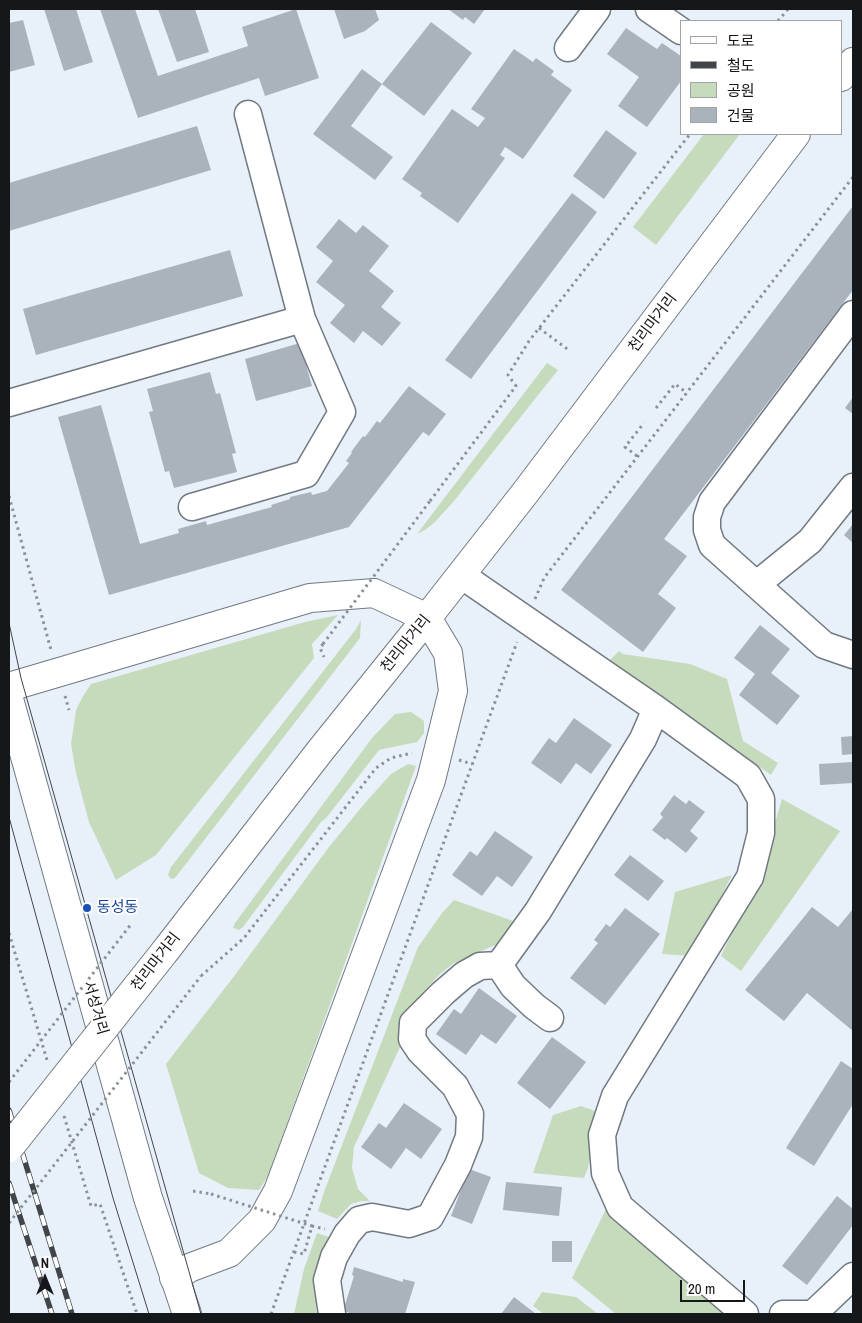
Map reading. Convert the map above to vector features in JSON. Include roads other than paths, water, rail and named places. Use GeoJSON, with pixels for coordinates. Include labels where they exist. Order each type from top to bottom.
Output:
{"type":"FeatureCollection","features":[{"type":"Feature","properties":{"kind":"main road"},"geometry":{"type":"LineString","coordinates":[[842,76],[853,62]]}},
{"type":"Feature","properties":{"kind":"main road","name":"천리마거리"},"geometry":{"type":"LineString","coordinates":[[9,1148],[320,751],[461,575],[795,135]]}},
{"type":"Feature","properties":{"kind":"main road"},"geometry":{"type":"LineString","coordinates":[[9,687],[310,598],[374,593],[427,618],[448,653],[453,691],[431,780],[278,1191],[262,1220],[229,1253],[189,1268],[174,1278]]}},
{"type":"Feature","properties":{"kind":"main road","name":"서성거리"},"geometry":{"type":"LineString","coordinates":[[9,699],[148,1198],[186,1314]]}},
{"type":"Feature","properties":{"kind":"street"},"geometry":{"type":"LineString","coordinates":[[568,48],[597,9]]}},
{"type":"Feature","properties":{"kind":"street"},"geometry":{"type":"LineString","coordinates":[[649,9],[680,30]]}},
{"type":"Feature","properties":{"kind":"street"},"geometry":{"type":"LineString","coordinates":[[192,507],[306,474],[342,412],[302,320],[248,114]]}},
{"type":"Feature","properties":{"kind":"street"},"geometry":{"type":"LineString","coordinates":[[853,314],[712,502],[706,517],[706,530],[712,545],[824,645],[853,655]]}},
{"type":"Feature","properties":{"kind":"street"},"geometry":{"type":"LineString","coordinates":[[9,403],[302,320]]}},
{"type":"Feature","properties":{"kind":"street"},"geometry":{"type":"LineString","coordinates":[[757,584],[810,541],[853,487]]}},
{"type":"Feature","properties":{"kind":"street"},"geometry":{"type":"LineString","coordinates":[[461,575],[525,621],[656,709],[748,776],[761,799],[761,833],[750,877],[615,1096],[602,1135],[605,1173],[620,1206],[745,1314]]}},
{"type":"Feature","properties":{"kind":"street"},"geometry":{"type":"LineString","coordinates":[[499,965],[538,911],[643,739],[656,709]]}},
{"type":"Feature","properties":{"kind":"street"},"geometry":{"type":"LineString","coordinates":[[499,965],[513,986],[550,1018]]}},
{"type":"Feature","properties":{"kind":"street"},"geometry":{"type":"LineString","coordinates":[[332,1314],[327,1280],[334,1257],[347,1234],[359,1220],[372,1217],[409,1224],[430,1217],[458,1165],[469,1137],[470,1114],[455,1086],[420,1051],[412,1039],[413,1023],[443,993],[464,976],[480,966],[499,965]]}},
{"type":"Feature","properties":{"kind":"street"},"geometry":{"type":"LineString","coordinates":[[783,1314],[813,1314],[853,1276]]}},
{"type":"Feature","properties":{"kind":"tram line"},"geometry":{"type":"LineString","coordinates":[[9,623],[21,678],[201,1314]]}},
{"type":"Feature","properties":{"kind":"tram line"},"geometry":{"type":"LineString","coordinates":[[9,817],[113,1198],[149,1314]]}},
{"type":"Feature","properties":{"kind":"railway"},"geometry":{"type":"LineString","coordinates":[[9,1110],[72,1314]]}},
{"type":"Feature","properties":{"kind":"railway"},"geometry":{"type":"LineString","coordinates":[[9,1183],[52,1314]]}},
{"type":"Feature","properties":{"kind":"place","name":"동성동"},"geometry":{"type":"Point","coordinates":[87,908]}}]}
